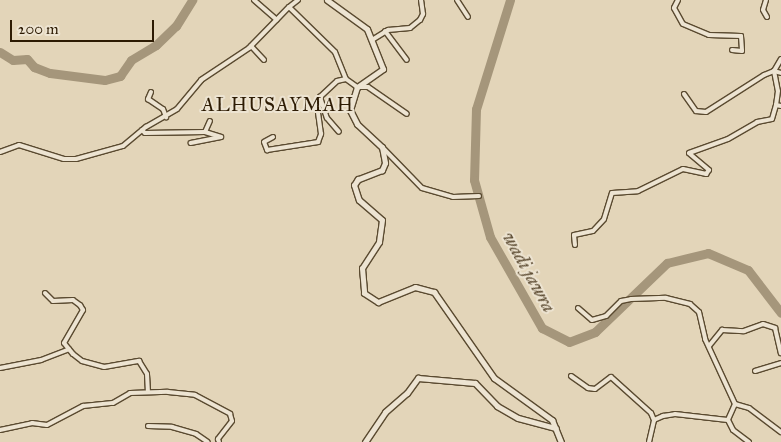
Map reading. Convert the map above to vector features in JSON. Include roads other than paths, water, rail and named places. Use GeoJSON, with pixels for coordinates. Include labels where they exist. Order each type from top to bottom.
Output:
{"type":"FeatureCollection","features":[{"type":"Feature","properties":{"kind":"street"},"geometry":{"type":"LineString","coordinates":[[254,0],[277,20]]}},
{"type":"Feature","properties":{"kind":"street"},"geometry":{"type":"LineString","coordinates":[[0,152],[19,145],[64,159],[76,159],[123,146],[142,130],[166,117],[184,101],[201,80],[251,46],[298,0]]}},
{"type":"Feature","properties":{"kind":"street"},"geometry":{"type":"LineString","coordinates":[[327,0],[367,28],[383,69],[357,87],[351,116],[422,188],[453,197],[479,196]]}},
{"type":"Feature","properties":{"kind":"street"},"geometry":{"type":"LineString","coordinates":[[372,40],[385,31],[410,28],[420,20],[423,14],[421,0]]}},
{"type":"Feature","properties":{"kind":"street"},"geometry":{"type":"LineString","coordinates":[[457,0],[468,17]]}},
{"type":"Feature","properties":{"kind":"street"},"geometry":{"type":"LineString","coordinates":[[678,0],[674,8],[683,24],[709,35],[741,36],[742,51],[732,50]]}},
{"type":"Feature","properties":{"kind":"street"},"geometry":{"type":"LineString","coordinates":[[766,0],[763,10],[767,17]]}},
{"type":"Feature","properties":{"kind":"street"},"geometry":{"type":"LineString","coordinates":[[289,7],[335,52],[346,79],[357,87],[368,87],[407,114]]}},
{"type":"Feature","properties":{"kind":"street"},"geometry":{"type":"LineString","coordinates":[[385,31],[407,60]]}},
{"type":"Feature","properties":{"kind":"street"},"geometry":{"type":"LineString","coordinates":[[251,46],[264,60]]}},
{"type":"Feature","properties":{"kind":"street"},"geometry":{"type":"LineString","coordinates":[[684,94],[696,111],[706,112],[774,71],[781,59]]}},
{"type":"Feature","properties":{"kind":"street"},"geometry":{"type":"LineString","coordinates":[[774,71],[781,72]]}},
{"type":"Feature","properties":{"kind":"street"},"geometry":{"type":"LineString","coordinates":[[774,71],[778,91],[775,115]]}},
{"type":"Feature","properties":{"kind":"street"},"geometry":{"type":"LineString","coordinates":[[273,137],[264,142],[267,150],[318,142],[321,134],[317,104],[320,97],[337,81],[346,79]]}},
{"type":"Feature","properties":{"kind":"street"},"geometry":{"type":"LineString","coordinates":[[151,92],[148,99],[163,109],[166,117]]}},
{"type":"Feature","properties":{"kind":"street"},"geometry":{"type":"LineString","coordinates":[[320,97],[328,118],[339,132]]}},
{"type":"Feature","properties":{"kind":"street"},"geometry":{"type":"LineString","coordinates":[[776,105],[781,106]]}},
{"type":"Feature","properties":{"kind":"street"},"geometry":{"type":"LineString","coordinates":[[575,245],[574,235],[593,231],[604,219],[612,193],[638,191],[683,169],[706,174],[709,170],[689,153],[775,115],[781,117]]}},
{"type":"Feature","properties":{"kind":"street"},"geometry":{"type":"LineString","coordinates":[[205,132],[210,121]]}},
{"type":"Feature","properties":{"kind":"street"},"geometry":{"type":"LineString","coordinates":[[142,130],[145,133],[205,132],[221,137],[191,143]]}},
{"type":"Feature","properties":{"kind":"street"},"geometry":{"type":"LineString","coordinates":[[382,147],[386,163],[382,170],[358,179],[354,185],[359,200],[382,220],[379,242],[362,268],[364,293],[378,302],[415,287],[434,292],[494,378],[552,420],[561,442]]}},
{"type":"Feature","properties":{"kind":"street"},"geometry":{"type":"LineString","coordinates":[[45,293],[53,301],[73,300],[80,304],[83,310],[64,343],[69,349],[82,361],[104,367],[139,361],[147,374],[148,391]]}},
{"type":"Feature","properties":{"kind":"street"},"geometry":{"type":"LineString","coordinates":[[578,308],[592,320],[606,316],[621,302],[631,299],[683,300],[699,312],[709,346],[734,404],[728,420]]}},
{"type":"Feature","properties":{"kind":"street"},"geometry":{"type":"LineString","coordinates":[[709,346],[722,330],[744,332],[763,324],[775,328],[781,353]]}},
{"type":"Feature","properties":{"kind":"street"},"geometry":{"type":"LineString","coordinates":[[0,368],[41,360],[69,349]]}},
{"type":"Feature","properties":{"kind":"street"},"geometry":{"type":"LineString","coordinates":[[756,371],[781,363]]}},
{"type":"Feature","properties":{"kind":"street"},"geometry":{"type":"LineString","coordinates":[[571,376],[579,383],[595,389],[611,377],[651,413],[654,420],[649,442]]}},
{"type":"Feature","properties":{"kind":"street"},"geometry":{"type":"LineString","coordinates":[[365,442],[384,412],[407,394],[418,378],[475,383],[497,406],[518,418],[556,428]]}},
{"type":"Feature","properties":{"kind":"street"},"geometry":{"type":"LineString","coordinates":[[0,430],[32,424],[46,425],[84,406],[113,403],[123,395],[142,395],[148,391],[195,395],[230,414],[232,421],[218,439],[219,442]]}},
{"type":"Feature","properties":{"kind":"street"},"geometry":{"type":"LineString","coordinates":[[734,404],[749,408],[781,432]]}},
{"type":"Feature","properties":{"kind":"street"},"geometry":{"type":"LineString","coordinates":[[654,420],[675,414],[728,420]]}},
{"type":"Feature","properties":{"kind":"street"},"geometry":{"type":"LineString","coordinates":[[728,420],[734,430],[749,442]]}},
{"type":"Feature","properties":{"kind":"street"},"geometry":{"type":"LineString","coordinates":[[148,426],[172,427],[196,434],[208,442]]}},
{"type":"Feature","properties":{"kind":"waterway"},"geometry":{"type":"LineString","coordinates":[[0,52],[13,60],[27,59],[34,67],[50,73],[105,80],[120,76],[131,60],[156,45],[176,26],[192,0]]}},
{"type":"Feature","properties":{"kind":"waterway","name":"wadi jawra"},"geometry":{"type":"LineString","coordinates":[[510,0],[476,109],[474,180],[490,237],[542,328],[569,342],[595,332],[667,263],[708,253],[748,270],[781,313]]}},
{"type":"Feature","properties":{"kind":"district","name":"ALHUSAYMAH"},"geometry":{"type":"Point","coordinates":[278,105]}}]}
